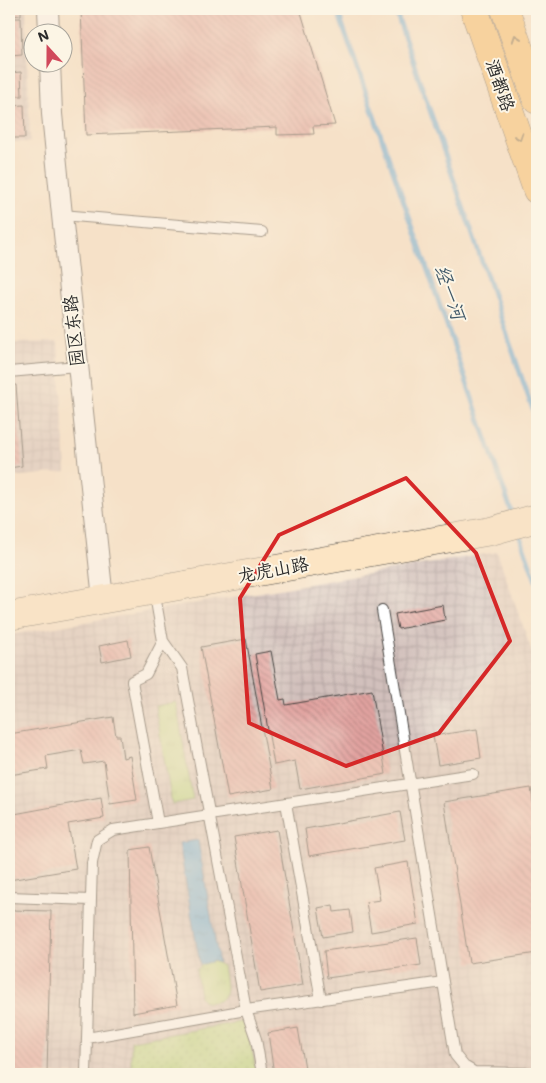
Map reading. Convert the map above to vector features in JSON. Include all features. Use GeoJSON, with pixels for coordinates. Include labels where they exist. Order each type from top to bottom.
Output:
{"type":"FeatureCollection","features":[{"type":"Feature","properties":{"kind":"main road","name":"酒都路"},"geometry":{"type":"LineString","coordinates":[[474,9],[537,190]]}},
{"type":"Feature","properties":{"kind":"main road","name":"酒都路"},"geometry":{"type":"LineString","coordinates":[[506,9],[537,100]]}},
{"type":"Feature","properties":{"kind":"street"},"geometry":{"type":"LineString","coordinates":[[48,9],[48,22]]}},
{"type":"Feature","properties":{"kind":"street","name":"园区东路"},"geometry":{"type":"LineString","coordinates":[[50,72],[52,114],[77,366],[103,600]]}},
{"type":"Feature","properties":{"kind":"street","name":"龙虎山路"},"geometry":{"type":"LineString","coordinates":[[9,616],[490,531],[537,518]]}},
{"type":"Feature","properties":{"kind":"lane"},"geometry":{"type":"LineString","coordinates":[[62,215],[262,232]]}},
{"type":"Feature","properties":{"kind":"lane"},"geometry":{"type":"LineString","coordinates":[[9,372],[77,366]]}},
{"type":"Feature","properties":{"kind":"lane"},"geometry":{"type":"LineString","coordinates":[[154,590],[163,642],[182,668],[246,1010],[256,1039],[262,1074]]}},
{"type":"Feature","properties":{"kind":"lane"},"geometry":{"type":"LineString","coordinates":[[382,610],[451,1038],[456,1056],[464,1066],[474,1072],[537,1073]]}},
{"type":"Feature","properties":{"kind":"lane"},"geometry":{"type":"LineString","coordinates":[[158,823],[132,681],[146,674],[163,642]]}},
{"type":"Feature","properties":{"kind":"lane"},"geometry":{"type":"LineString","coordinates":[[86,1074],[90,900],[92,863],[97,840],[113,830],[473,774]]}},
{"type":"Feature","properties":{"kind":"lane"},"geometry":{"type":"LineString","coordinates":[[286,803],[321,1000]]}},
{"type":"Feature","properties":{"kind":"lane"},"geometry":{"type":"LineString","coordinates":[[9,897],[90,900]]}},
{"type":"Feature","properties":{"kind":"lane"},"geometry":{"type":"LineString","coordinates":[[87,1038],[246,1010],[443,982]]}},
{"type":"Feature","properties":{"kind":"highlighted area"},"geometry":{"type":"Polygon","coordinates":[[[406,478],[476,553],[510,641],[439,733],[346,766],[249,723],[240,598],[279,535],[406,478]]]}},
{"type":"Feature","properties":{"kind":"shaded area"},"geometry":{"type":"Polygon","coordinates":[[[9,9],[26,9],[26,22],[22,22],[22,72],[28,72],[30,142],[9,142],[9,9]]]}},
{"type":"Feature","properties":{"kind":"shaded area"},"geometry":{"type":"Polygon","coordinates":[[[58,342],[66,472],[9,477],[9,343],[58,342]]]}},
{"type":"Feature","properties":{"kind":"shaded area"},"geometry":{"type":"Polygon","coordinates":[[[497,552],[537,666],[537,1074],[9,1074],[9,635],[497,552]]]}},
{"type":"Feature","properties":{"kind":"green space"},"geometry":{"type":"Polygon","coordinates":[[[176,702],[193,800],[172,804],[155,706],[176,702]]]}},
{"type":"Feature","properties":{"kind":"green space"},"geometry":{"type":"Polygon","coordinates":[[[214,961],[223,966],[226,993],[220,1001],[204,1002],[200,997],[196,970],[205,962],[214,961]]]}},
{"type":"Feature","properties":{"kind":"green space"},"geometry":{"type":"Polygon","coordinates":[[[246,1021],[257,1074],[131,1074],[131,1041],[246,1021]]]}},
{"type":"Feature","properties":{"kind":"water"},"geometry":{"type":"Polygon","coordinates":[[[198,840],[219,963],[214,961],[200,965],[179,843],[198,840]]]}},
{"type":"Feature","properties":{"kind":"building"},"geometry":{"type":"Polygon","coordinates":[[[9,9],[21,9],[21,15],[9,16],[9,9]]]}},
{"type":"Feature","properties":{"kind":"building"},"geometry":{"type":"Polygon","coordinates":[[[81,9],[300,9],[335,125],[313,126],[314,134],[277,135],[277,127],[86,135],[81,9]]]}},
{"type":"Feature","properties":{"kind":"building"},"geometry":{"type":"Polygon","coordinates":[[[9,18],[21,18],[22,55],[9,56],[9,18]]]}},
{"type":"Feature","properties":{"kind":"building"},"geometry":{"type":"Polygon","coordinates":[[[21,72],[22,96],[9,96],[9,73],[21,72]]]}},
{"type":"Feature","properties":{"kind":"building"},"geometry":{"type":"Polygon","coordinates":[[[24,105],[25,138],[9,138],[9,106],[24,105]]]}},
{"type":"Feature","properties":{"kind":"building"},"geometry":{"type":"Polygon","coordinates":[[[9,385],[16,385],[22,466],[9,468],[9,385]]]}},
{"type":"Feature","properties":{"kind":"building"},"geometry":{"type":"Polygon","coordinates":[[[443,605],[445,620],[398,629],[395,614],[443,605]]]}},
{"type":"Feature","properties":{"kind":"building"},"geometry":{"type":"Polygon","coordinates":[[[246,639],[273,789],[228,797],[201,647],[246,639]]]}},
{"type":"Feature","properties":{"kind":"building"},"geometry":{"type":"Polygon","coordinates":[[[128,640],[131,656],[102,662],[99,646],[128,640]]]}},
{"type":"Feature","properties":{"kind":"building"},"geometry":{"type":"Polygon","coordinates":[[[271,651],[280,700],[285,699],[286,705],[372,690],[386,774],[300,789],[295,761],[274,765],[255,654],[271,651]]]}},
{"type":"Feature","properties":{"kind":"building"},"geometry":{"type":"Polygon","coordinates":[[[113,717],[116,736],[120,736],[123,758],[130,756],[137,800],[110,804],[104,761],[84,764],[81,750],[46,756],[48,769],[9,775],[9,734],[113,717]]]}},
{"type":"Feature","properties":{"kind":"building"},"geometry":{"type":"Polygon","coordinates":[[[477,729],[481,758],[438,765],[433,736],[477,729]]]}},
{"type":"Feature","properties":{"kind":"building"},"geometry":{"type":"Polygon","coordinates":[[[531,788],[537,827],[537,953],[469,963],[444,802],[531,788]]]}},
{"type":"Feature","properties":{"kind":"building"},"geometry":{"type":"Polygon","coordinates":[[[101,798],[104,818],[68,824],[76,869],[9,880],[9,815],[101,798]]]}},
{"type":"Feature","properties":{"kind":"building"},"geometry":{"type":"Polygon","coordinates":[[[400,812],[405,840],[309,856],[305,829],[400,812]]]}},
{"type":"Feature","properties":{"kind":"building"},"geometry":{"type":"Polygon","coordinates":[[[277,830],[303,985],[260,992],[234,837],[277,830]]]}},
{"type":"Feature","properties":{"kind":"building"},"geometry":{"type":"Polygon","coordinates":[[[149,847],[177,1005],[133,1013],[130,850],[149,847]]]}},
{"type":"Feature","properties":{"kind":"building"},"geometry":{"type":"Polygon","coordinates":[[[408,862],[418,924],[371,932],[366,902],[380,900],[374,868],[408,862]]]}},
{"type":"Feature","properties":{"kind":"building"},"geometry":{"type":"Polygon","coordinates":[[[333,905],[334,912],[350,910],[353,932],[323,937],[318,908],[333,905]]]}},
{"type":"Feature","properties":{"kind":"building"},"geometry":{"type":"Polygon","coordinates":[[[9,910],[51,911],[47,1074],[9,1074],[9,910]]]}},
{"type":"Feature","properties":{"kind":"building"},"geometry":{"type":"Polygon","coordinates":[[[417,938],[421,965],[327,978],[324,951],[417,938]]]}},
{"type":"Feature","properties":{"kind":"building"},"geometry":{"type":"Polygon","coordinates":[[[298,1028],[306,1074],[274,1074],[268,1033],[298,1028]]]}},
{"type":"Feature","properties":{"kind":"waterway","name":"经一河"},"geometry":{"type":"LineString","coordinates":[[337,9],[513,516]]}},
{"type":"Feature","properties":{"kind":"waterway","name":"经一河"},"geometry":{"type":"LineString","coordinates":[[395,9],[537,422]]}},
{"type":"Feature","properties":{"kind":"waterway","name":"经一河"},"geometry":{"type":"LineString","coordinates":[[518,531],[537,584]]}}]}
